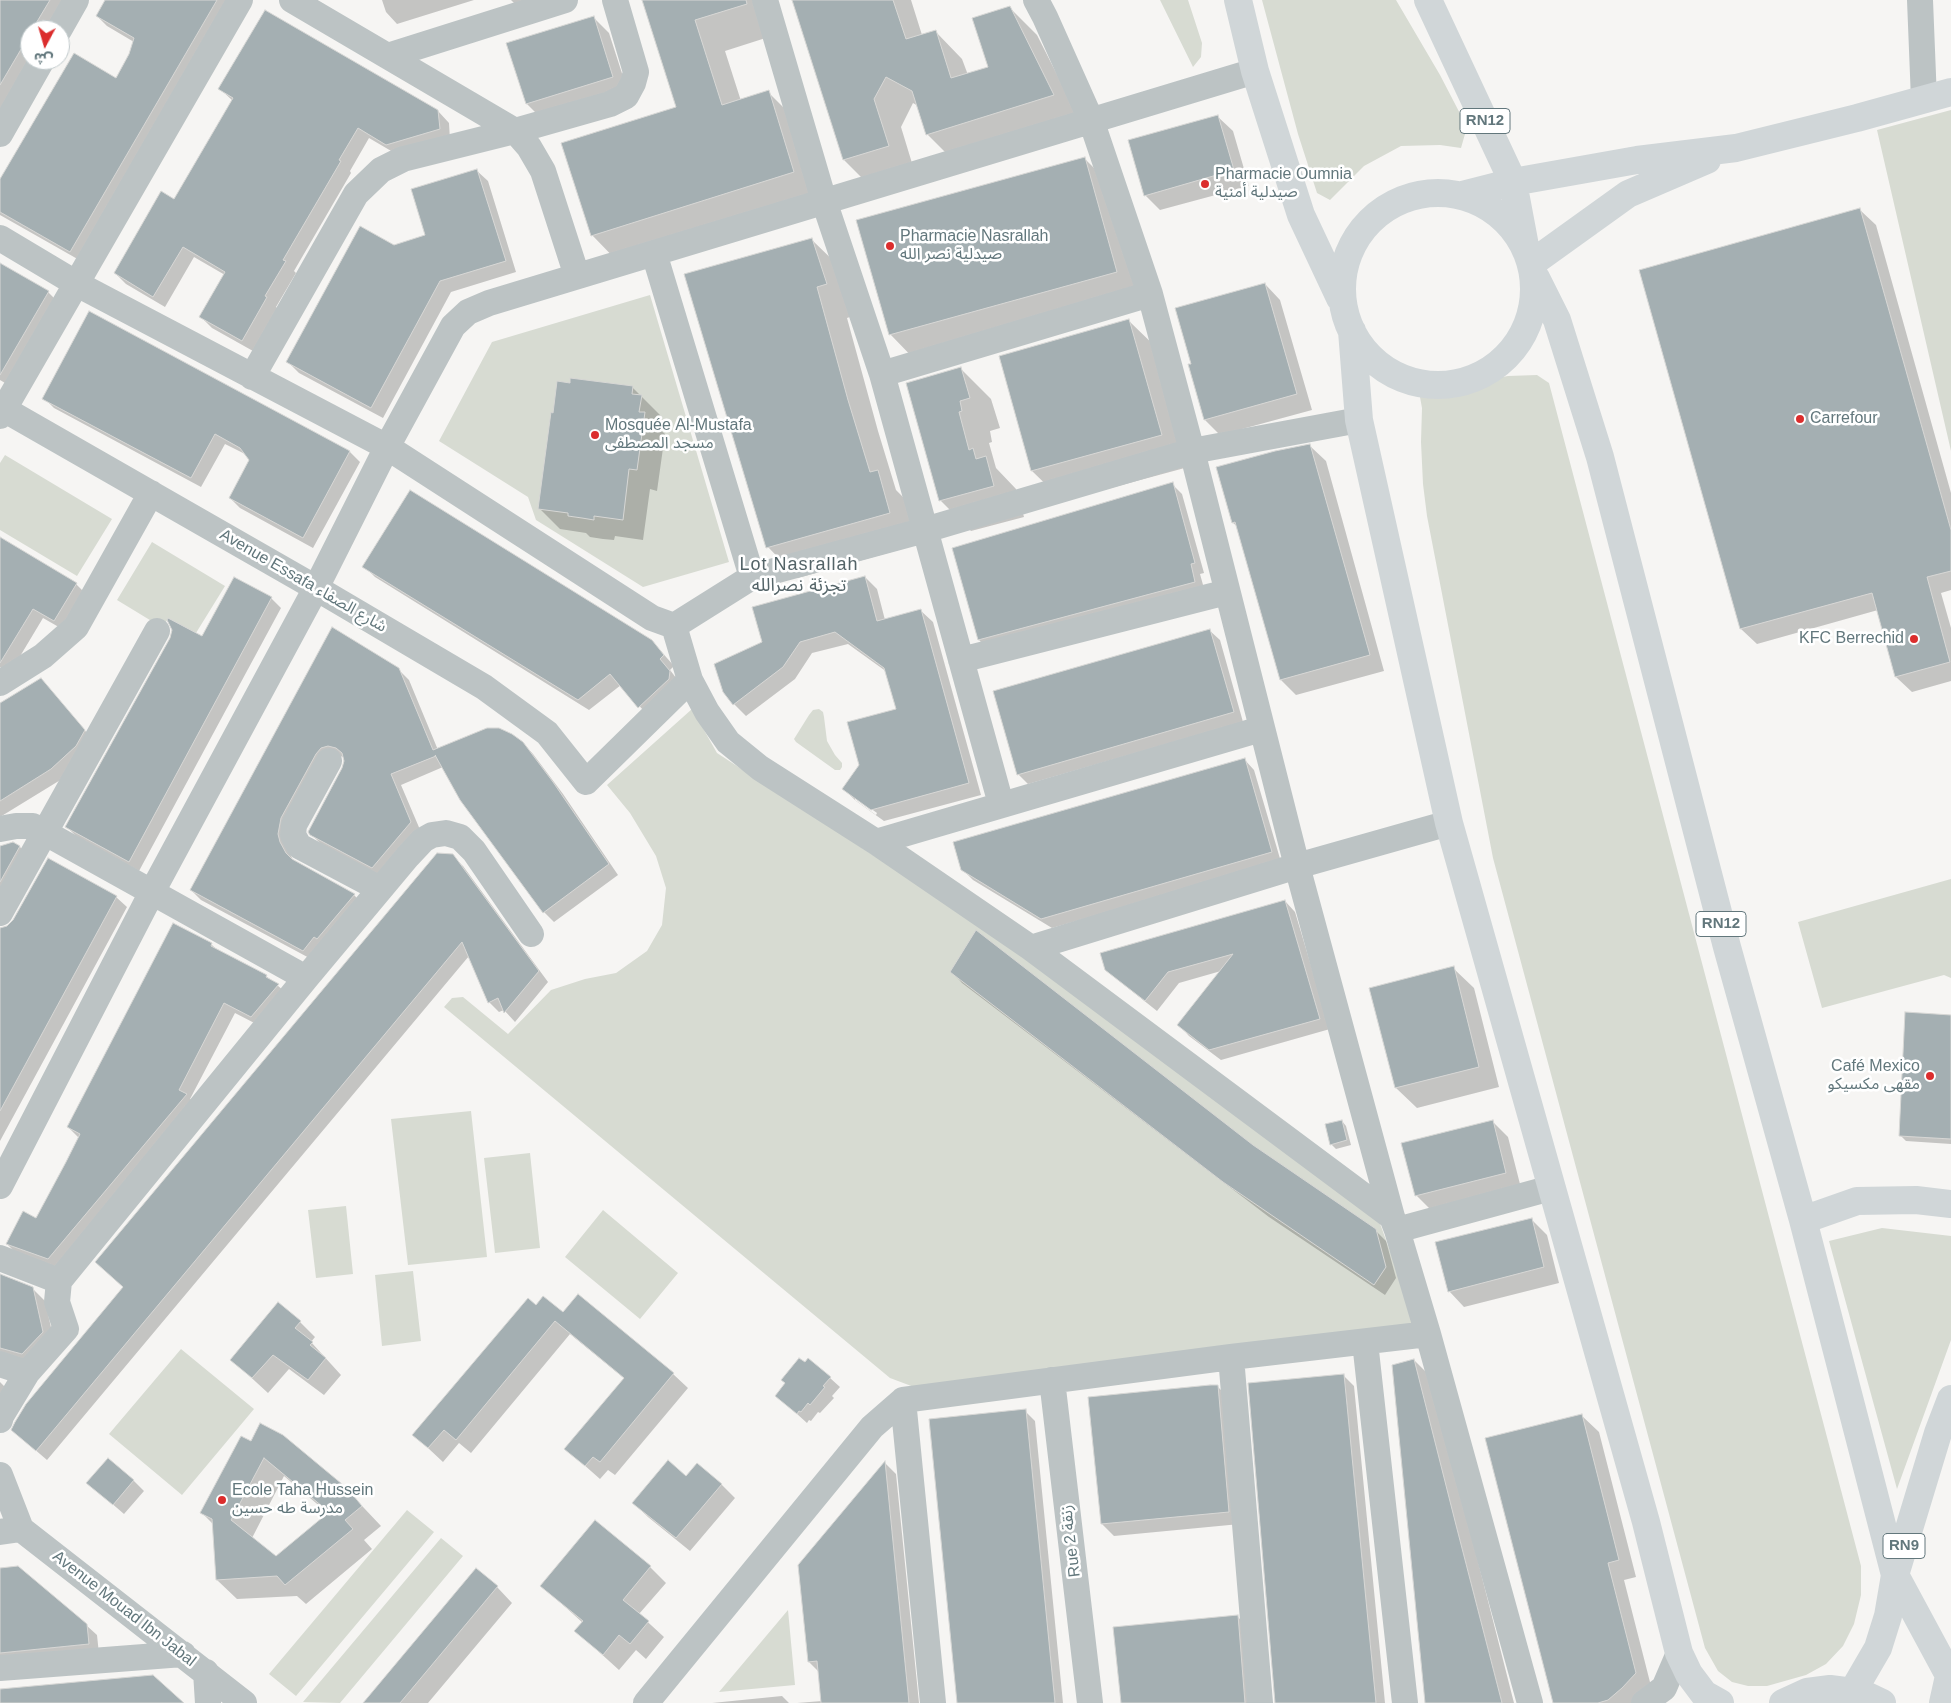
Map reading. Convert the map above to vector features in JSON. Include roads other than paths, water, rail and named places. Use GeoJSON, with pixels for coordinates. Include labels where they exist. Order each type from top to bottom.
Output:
{"type":"FeatureCollection","features":[{"type":"Feature","properties":{"kind":"main road"},"geometry":{"type":"LineString","coordinates":[[1238,0],[1256,70],[1301,215],[1343,305],[1352,331],[1369,358],[1390,374],[1413,383],[1439,386],[1464,382],[1487,372],[1507,357],[1523,337],[1532,313],[1531,263],[1501,220],[1483,205],[1462,195],[1437,192],[1411,195],[1388,205],[1368,221],[1353,241],[1343,264],[1343,305]]}},
{"type":"Feature","properties":{"kind":"main road","name":"RN12"},"geometry":{"type":"LineString","coordinates":[[1428,0],[1513,182],[1531,263],[1557,320],[1600,457],[1727,947],[1803,1220],[1895,1575],[1948,1683]]}},
{"type":"Feature","properties":{"kind":"main road"},"geometry":{"type":"LineString","coordinates":[[1462,195],[1513,182],[1637,160],[1736,148],[1951,92]]}},
{"type":"Feature","properties":{"kind":"main road"},"geometry":{"type":"LineString","coordinates":[[1531,263],[1628,194],[1736,148]]}},
{"type":"Feature","properties":{"kind":"main road"},"geometry":{"type":"LineString","coordinates":[[1352,331],[1359,420],[1450,823],[1643,1512],[1679,1652],[1688,1674],[1704,1694],[1720,1703]]}},
{"type":"Feature","properties":{"kind":"main road"},"geometry":{"type":"LineString","coordinates":[[1803,1220],[1857,1201],[1916,1200],[1951,1204]]}},
{"type":"Feature","properties":{"kind":"main road","name":"RN9"},"geometry":{"type":"LineString","coordinates":[[1853,1691],[1878,1648],[1888,1616],[1895,1575],[1938,1433],[1951,1399]]}},
{"type":"Feature","properties":{"kind":"main road"},"geometry":{"type":"LineString","coordinates":[[1783,1703],[1800,1695],[1815,1691],[1838,1689],[1853,1691],[1882,1703]]}},
{"type":"Feature","properties":{"kind":"street"},"geometry":{"type":"LineString","coordinates":[[65,20],[76,0]]}},
{"type":"Feature","properties":{"kind":"street"},"geometry":{"type":"LineString","coordinates":[[1,410],[77,284],[240,0]]}},
{"type":"Feature","properties":{"kind":"street"},"geometry":{"type":"LineString","coordinates":[[292,0],[515,131],[529,147],[543,170],[577,276]]}},
{"type":"Feature","properties":{"kind":"street"},"geometry":{"type":"LineString","coordinates":[[388,56],[565,0]]}},
{"type":"Feature","properties":{"kind":"street"},"geometry":{"type":"LineString","coordinates":[[252,377],[356,194],[381,170],[403,159],[515,131],[610,104],[626,96],[636,72],[616,0]]}},
{"type":"Feature","properties":{"kind":"street"},"geometry":{"type":"LineString","coordinates":[[765,0],[824,201],[882,374],[1001,804]]}},
{"type":"Feature","properties":{"kind":"street"},"geometry":{"type":"LineString","coordinates":[[1036,0],[1091,120],[1150,294],[1192,451],[1297,866],[1530,1703]]}},
{"type":"Feature","properties":{"kind":"street"},"geometry":{"type":"LineString","coordinates":[[1920,0],[1924,100]]}},
{"type":"Feature","properties":{"kind":"street"},"geometry":{"type":"LineString","coordinates":[[0,134],[36,70]]}},
{"type":"Feature","properties":{"kind":"street"},"geometry":{"type":"LineString","coordinates":[[0,1186],[152,892],[316,588],[387,447],[453,326],[468,312],[489,303],[1256,70]]}},
{"type":"Feature","properties":{"kind":"street"},"geometry":{"type":"LineString","coordinates":[[0,238],[77,284],[387,447],[652,618],[674,626]]}},
{"type":"Feature","properties":{"kind":"street"},"geometry":{"type":"LineString","coordinates":[[654,253],[752,577]]}},
{"type":"Feature","properties":{"kind":"street"},"geometry":{"type":"LineString","coordinates":[[882,374],[1150,294]]}},
{"type":"Feature","properties":{"kind":"street","name":"Avenue Essafa شارع الصفاء"},"geometry":{"type":"LineString","coordinates":[[1,410],[151,493],[484,687],[547,733],[586,782],[690,680]]}},
{"type":"Feature","properties":{"kind":"street"},"geometry":{"type":"LineString","coordinates":[[674,626],[752,577],[925,530],[1192,451],[1359,420]]}},
{"type":"Feature","properties":{"kind":"street"},"geometry":{"type":"LineString","coordinates":[[0,683],[43,656],[76,627],[151,493]]}},
{"type":"Feature","properties":{"kind":"street"},"geometry":{"type":"LineString","coordinates":[[961,660],[1227,592]]}},
{"type":"Feature","properties":{"kind":"street"},"geometry":{"type":"LineString","coordinates":[[674,626],[690,680],[707,712],[728,742],[760,768],[876,842],[1032,948],[1395,1223],[1552,1188]]}},
{"type":"Feature","properties":{"kind":"street"},"geometry":{"type":"LineString","coordinates":[[0,913],[157,631]]}},
{"type":"Feature","properties":{"kind":"street"},"geometry":{"type":"LineString","coordinates":[[876,842],[1001,804],[1262,730]]}},
{"type":"Feature","properties":{"kind":"street"},"geometry":{"type":"LineString","coordinates":[[329,761],[294,825],[293,835],[299,846],[380,889]]}},
{"type":"Feature","properties":{"kind":"street"},"geometry":{"type":"LineString","coordinates":[[1032,948],[1297,866],[1450,823]]}},
{"type":"Feature","properties":{"kind":"street"},"geometry":{"type":"LineString","coordinates":[[0,830],[16,826],[33,826],[306,978]]}},
{"type":"Feature","properties":{"kind":"street"},"geometry":{"type":"LineString","coordinates":[[0,1420],[27,1373],[66,1329],[57,1302],[59,1281],[306,978],[423,840],[432,835],[446,833],[460,838],[474,851],[531,934]]}},
{"type":"Feature","properties":{"kind":"street"},"geometry":{"type":"LineString","coordinates":[[0,1258],[59,1281]]}},
{"type":"Feature","properties":{"kind":"street"},"geometry":{"type":"LineString","coordinates":[[646,1703],[872,1427],[903,1400],[1230,1357],[1428,1334]]}},
{"type":"Feature","properties":{"kind":"street"},"geometry":{"type":"LineString","coordinates":[[1365,1342],[1405,1703]]}},
{"type":"Feature","properties":{"kind":"street"},"geometry":{"type":"LineString","coordinates":[[1230,1357],[1260,1703]]}},
{"type":"Feature","properties":{"kind":"street"},"geometry":{"type":"LineString","coordinates":[[0,1364],[27,1373]]}},
{"type":"Feature","properties":{"kind":"street","name":"Rue 2 زنقة"},"geometry":{"type":"LineString","coordinates":[[1052,1380],[1090,1703]]}},
{"type":"Feature","properties":{"kind":"street"},"geometry":{"type":"LineString","coordinates":[[903,1400],[933,1703]]}},
{"type":"Feature","properties":{"kind":"street"},"geometry":{"type":"LineString","coordinates":[[0,1474],[10,1530]]}},
{"type":"Feature","properties":{"kind":"street","name":"Avenue Mouad Ibn Jabal"},"geometry":{"type":"LineString","coordinates":[[10,1530],[183,1654],[244,1703]]}},
{"type":"Feature","properties":{"kind":"street"},"geometry":{"type":"LineString","coordinates":[[1644,1703],[1664,1688],[1679,1652]]}},
{"type":"Feature","properties":{"kind":"street"},"geometry":{"type":"LineString","coordinates":[[0,1668],[183,1654]]}},
{"type":"Feature","properties":{"kind":"street"},"geometry":{"type":"LineString","coordinates":[[206,1672],[208,1703]]}},
{"type":"Feature","properties":{"kind":"place","name":"Pharmacie Oumnia صيدلية أمنية"},"geometry":{"type":"Point","coordinates":[1205,184]}},
{"type":"Feature","properties":{"kind":"place","name":"Pharmacie Nasrallah صيدلية نصر الله"},"geometry":{"type":"Point","coordinates":[890,246]}},
{"type":"Feature","properties":{"kind":"place","name":"Carrefour"},"geometry":{"type":"Point","coordinates":[1800,419]}},
{"type":"Feature","properties":{"kind":"place","name":"Mosquée Al-Mustafa مسجد المصطفى"},"geometry":{"type":"Point","coordinates":[595,435]}},
{"type":"Feature","properties":{"kind":"place","name":"KFC Berrechid"},"geometry":{"type":"Point","coordinates":[1914,639]}},
{"type":"Feature","properties":{"kind":"place","name":"Café Mexico مقهى مكسيكو"},"geometry":{"type":"Point","coordinates":[1930,1076]}},
{"type":"Feature","properties":{"kind":"place","name":"Ecole Taha Hussein مدرسة طه حسين"},"geometry":{"type":"Point","coordinates":[222,1500]}},
{"type":"Feature","properties":{"kind":"district","name":"Lot Nasrallah تجزئة نصرالله"},"geometry":{"type":"Point","coordinates":[799,575]}}]}
